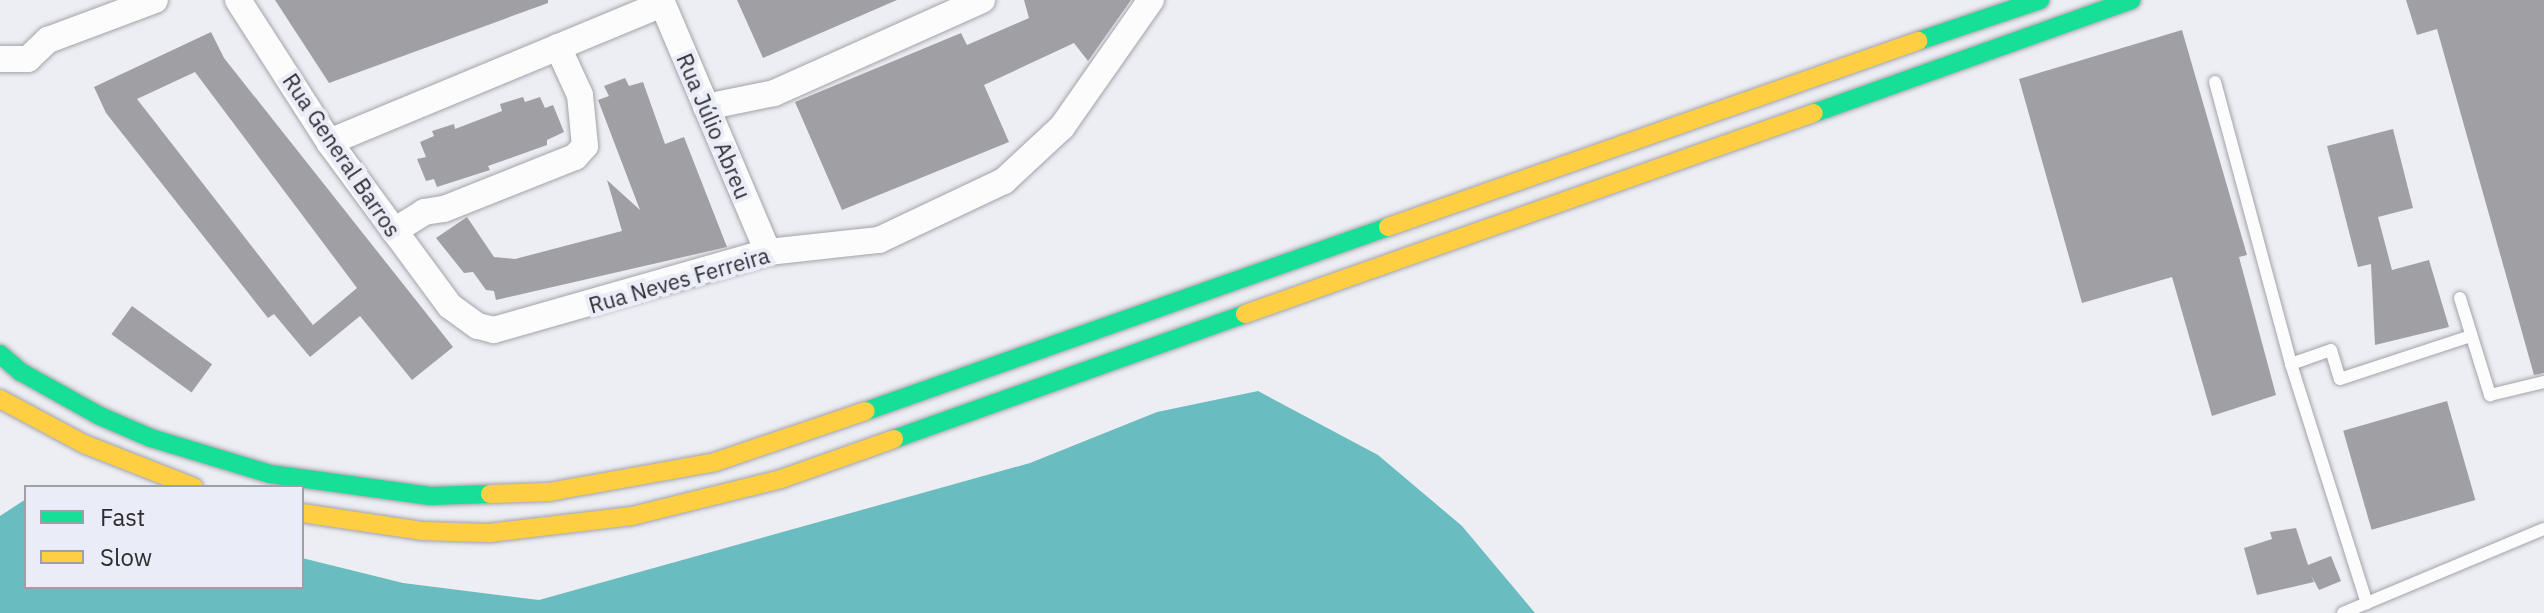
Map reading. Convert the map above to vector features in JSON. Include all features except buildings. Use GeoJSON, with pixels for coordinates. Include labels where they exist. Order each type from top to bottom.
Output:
{"type":"FeatureCollection","features":[{"type":"Feature","properties":{"kind":"main road"},"geometry":{"type":"LineString","coordinates":[[0,354],[21,372],[100,416],[151,438],[270,474],[431,496],[549,492],[605,484],[715,462],[781,440],[1220,288],[1675,123],[2040,0]]}},
{"type":"Feature","properties":{"kind":"main road"},"geometry":{"type":"LineString","coordinates":[[304,513],[422,531],[489,533],[632,516],[781,479],[2132,0]]}},
{"type":"Feature","properties":{"kind":"main road"},"geometry":{"type":"LineString","coordinates":[[0,399],[84,444],[189,485]]}},
{"type":"Feature","properties":{"kind":"street"},"geometry":{"type":"LineString","coordinates":[[0,59],[28,59],[48,40],[155,0]]}},
{"type":"Feature","properties":{"kind":"street","name":"Rua General Barros"},"geometry":{"type":"LineString","coordinates":[[238,0],[329,142],[450,306]]}},
{"type":"Feature","properties":{"kind":"street"},"geometry":{"type":"LineString","coordinates":[[706,107],[774,93],[982,0]]}},
{"type":"Feature","properties":{"kind":"street","name":"Rua Neves Ferreira"},"geometry":{"type":"LineString","coordinates":[[450,306],[478,326],[513,328],[768,252],[879,240],[1004,181],[1062,127],[1151,0]]}},
{"type":"Feature","properties":{"kind":"street"},"geometry":{"type":"LineString","coordinates":[[329,142],[662,2]]}},
{"type":"Feature","properties":{"kind":"street","name":"Rua Júlio Abreu"},"geometry":{"type":"LineString","coordinates":[[662,2],[768,252]]}},
{"type":"Feature","properties":{"kind":"street"},"geometry":{"type":"LineString","coordinates":[[394,231],[424,212],[444,209],[575,157],[585,146],[580,95],[558,47]]}},
{"type":"Feature","properties":{"kind":"lane"},"geometry":{"type":"LineString","coordinates":[[2215,82],[2291,364],[2367,603]]}},
{"type":"Feature","properties":{"kind":"lane"},"geometry":{"type":"LineString","coordinates":[[2460,298],[2490,395],[2544,382]]}},
{"type":"Feature","properties":{"kind":"lane"},"geometry":{"type":"LineString","coordinates":[[2291,364],[2331,350],[2340,379],[2471,336]]}},
{"type":"Feature","properties":{"kind":"lane"},"geometry":{"type":"LineString","coordinates":[[2343,613],[2544,529]]}},
{"type":"Feature","properties":{"kind":"water"},"geometry":{"type":"Polygon","coordinates":[[[1258,391],[1378,455],[1462,526],[1535,613],[0,613],[0,516],[24,500],[24,589],[304,589],[304,558],[403,583],[539,600],[1030,463],[1157,412],[1258,391]]]}},
{"type":"Feature","properties":{"kind":"traffic: fast"},"geometry":{"type":"LineString","coordinates":[[1918,41],[2040,0]]}},
{"type":"Feature","properties":{"kind":"traffic: fast"},"geometry":{"type":"LineString","coordinates":[[1814,113],[2132,0]]}},
{"type":"Feature","properties":{"kind":"traffic: fast"},"geometry":{"type":"LineString","coordinates":[[866,411],[1388,227]]}},
{"type":"Feature","properties":{"kind":"traffic: fast"},"geometry":{"type":"LineString","coordinates":[[894,439],[1245,314]]}},
{"type":"Feature","properties":{"kind":"traffic: fast"},"geometry":{"type":"LineString","coordinates":[[0,354],[21,372],[100,416],[151,438],[270,474],[431,496],[490,494]]}},
{"type":"Feature","properties":{"kind":"traffic: slow"},"geometry":{"type":"LineString","coordinates":[[1388,227],[1918,41]]}},
{"type":"Feature","properties":{"kind":"traffic: slow"},"geometry":{"type":"LineString","coordinates":[[1245,314],[1814,113]]}},
{"type":"Feature","properties":{"kind":"traffic: slow"},"geometry":{"type":"LineString","coordinates":[[0,399],[84,444],[189,485]]}},
{"type":"Feature","properties":{"kind":"traffic: slow"},"geometry":{"type":"LineString","coordinates":[[490,494],[549,492],[715,462],[866,411]]}},
{"type":"Feature","properties":{"kind":"traffic: slow"},"geometry":{"type":"LineString","coordinates":[[304,513],[422,531],[489,533],[632,516],[781,479],[894,439]]}}]}
